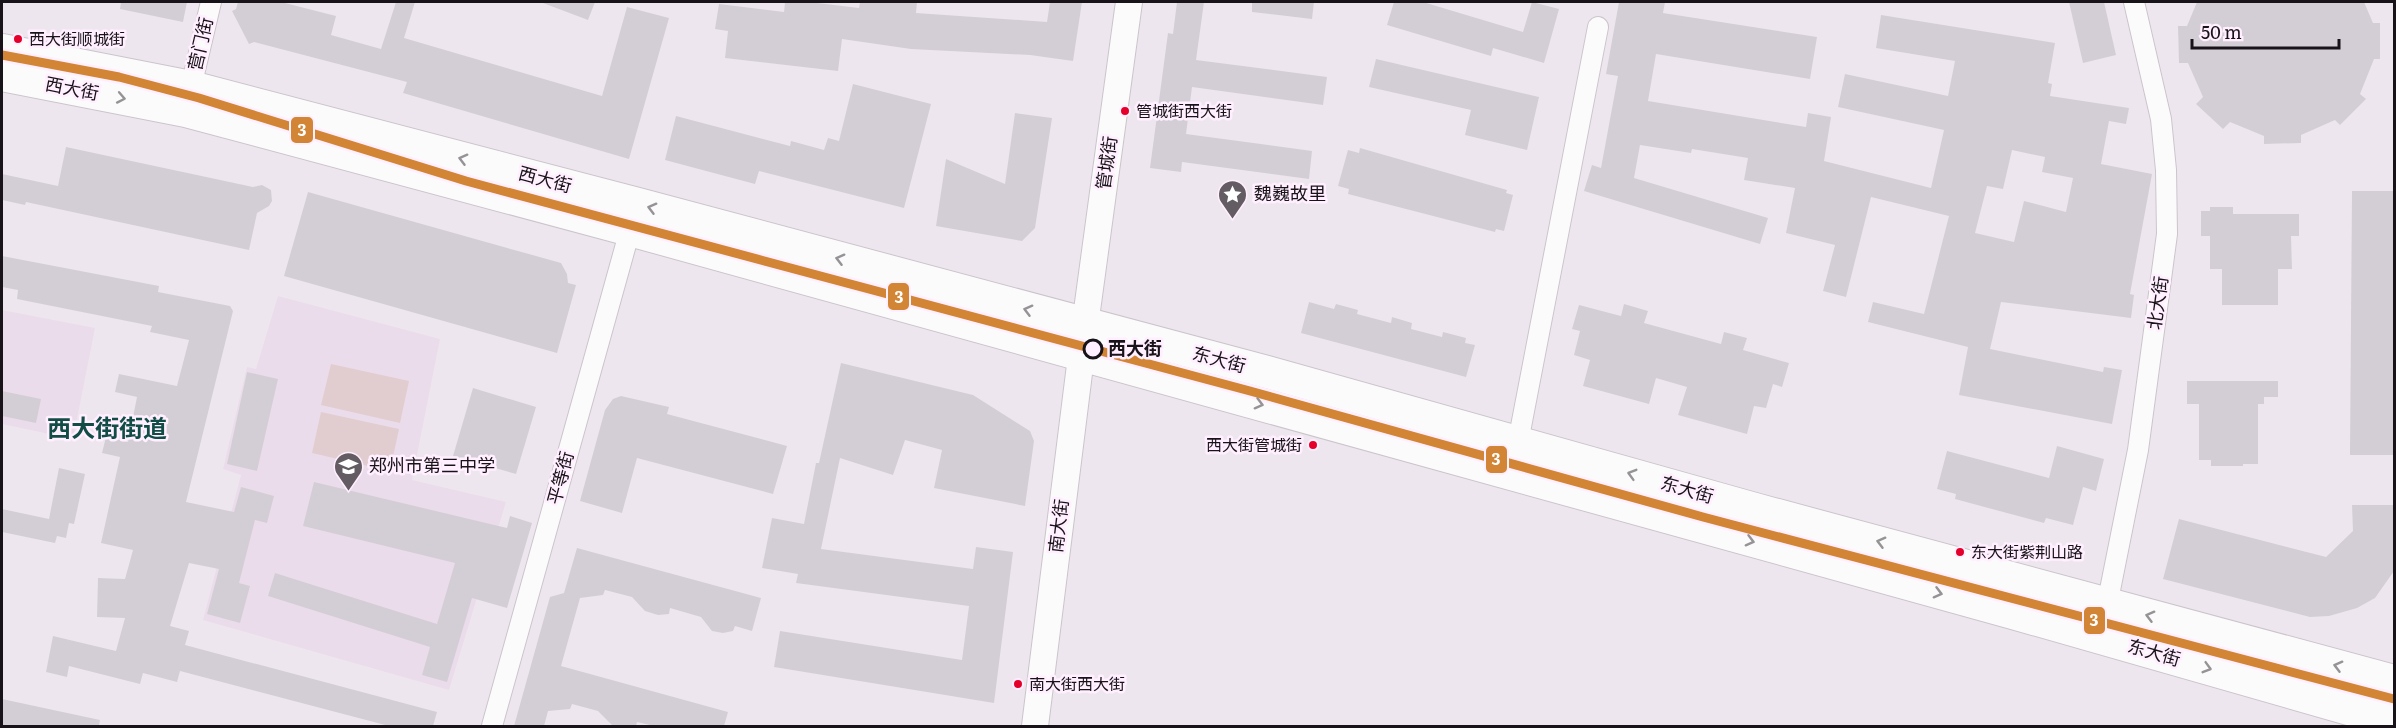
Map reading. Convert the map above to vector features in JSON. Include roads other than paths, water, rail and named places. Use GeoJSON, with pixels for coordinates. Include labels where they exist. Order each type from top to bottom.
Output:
{"type":"FeatureCollection","features":[{"type":"Feature","properties":{"kind":"main road","name":"西大街"},"geometry":{"type":"LineString","coordinates":[[2,50],[191,87],[1083,340]]}},
{"type":"Feature","properties":{"kind":"main road","name":"西大街"},"geometry":{"type":"LineString","coordinates":[[2,75],[186,111],[630,230],[1083,340]]}},
{"type":"Feature","properties":{"kind":"main road","name":"东大街"},"geometry":{"type":"LineString","coordinates":[[1083,340],[1267,372],[2108,605],[2394,681]]}},
{"type":"Feature","properties":{"kind":"main road","name":"东大街"},"geometry":{"type":"LineString","coordinates":[[1083,340],[1990,607],[2394,722]]}},
{"type":"Feature","properties":{"kind":"street","name":"营门街"},"geometry":{"type":"LineString","coordinates":[[191,87],[211,2]]}},
{"type":"Feature","properties":{"kind":"street","name":"管城街"},"geometry":{"type":"LineString","coordinates":[[1083,340],[1129,2]]}},
{"type":"Feature","properties":{"kind":"street","name":"北大街"},"geometry":{"type":"LineString","coordinates":[[2108,605],[2138,450],[2168,234],[2166,170],[2161,119],[2134,2]]}},
{"type":"Feature","properties":{"kind":"street"},"geometry":{"type":"LineString","coordinates":[[1518,442],[1598,27]]}},
{"type":"Feature","properties":{"kind":"street","name":"平等街"},"geometry":{"type":"LineString","coordinates":[[492,726],[630,230]]}},
{"type":"Feature","properties":{"kind":"street","name":"南大街"},"geometry":{"type":"LineString","coordinates":[[1035,726],[1083,340]]}},
{"type":"Feature","properties":{"kind":"place","name":"西大街顺城街"},"geometry":{"type":"Point","coordinates":[18,39]}},
{"type":"Feature","properties":{"kind":"place","name":"管城街西大街"},"geometry":{"type":"Point","coordinates":[1125,111]}},
{"type":"Feature","properties":{"kind":"place","name":"魏巍故里"},"geometry":{"type":"Point","coordinates":[1233,220]}},
{"type":"Feature","properties":{"kind":"place","name":"西大街"},"geometry":{"type":"Point","coordinates":[1093,349]}},
{"type":"Feature","properties":{"kind":"place","name":"西大街管城街"},"geometry":{"type":"Point","coordinates":[1313,445]}},
{"type":"Feature","properties":{"kind":"place","name":"郑州市第三中学"},"geometry":{"type":"Point","coordinates":[348,492]}},
{"type":"Feature","properties":{"kind":"place","name":"东大街紫荆山路"},"geometry":{"type":"Point","coordinates":[1960,552]}},
{"type":"Feature","properties":{"kind":"place","name":"南大街西大街"},"geometry":{"type":"Point","coordinates":[1018,684]}},
{"type":"Feature","properties":{"kind":"district","name":"西大街街道"},"geometry":{"type":"Point","coordinates":[107,429]}}]}
